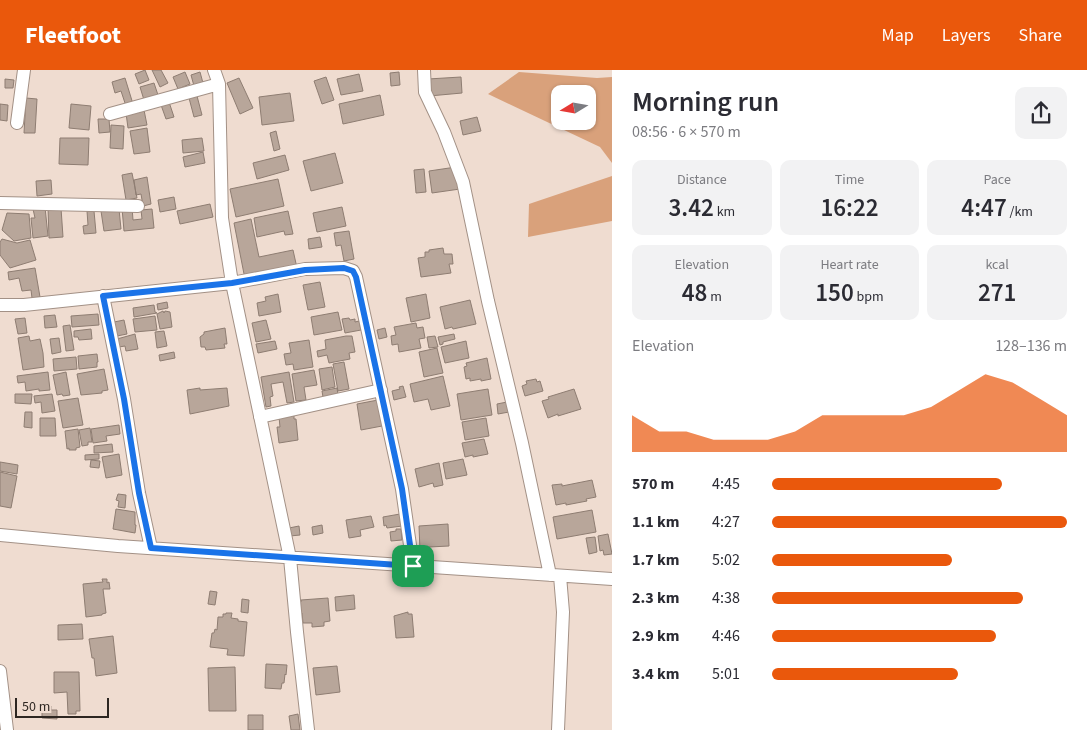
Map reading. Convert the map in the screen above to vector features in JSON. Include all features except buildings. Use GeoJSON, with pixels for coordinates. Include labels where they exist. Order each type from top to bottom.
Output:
{"type":"FeatureCollection","features":[{"type":"Feature","properties":{"kind":"street"},"geometry":{"type":"LineString","coordinates":[[18,123],[24,70]]}},
{"type":"Feature","properties":{"kind":"street"},"geometry":{"type":"LineString","coordinates":[[214,70],[219,84],[222,218],[232,283],[290,558],[296,632],[308,730]]}},
{"type":"Feature","properties":{"kind":"street"},"geometry":{"type":"LineString","coordinates":[[424,70],[425,92],[444,132],[463,182],[488,301],[563,612],[558,730]]}},
{"type":"Feature","properties":{"kind":"street"},"geometry":{"type":"LineString","coordinates":[[110,114],[219,84]]}},
{"type":"Feature","properties":{"kind":"street"},"geometry":{"type":"LineString","coordinates":[[0,203],[138,206]]}},
{"type":"Feature","properties":{"kind":"street"},"geometry":{"type":"LineString","coordinates":[[0,305],[24,305],[232,283],[305,270],[344,268],[353,271],[356,277],[402,489],[413,566]]}},
{"type":"Feature","properties":{"kind":"street"},"geometry":{"type":"LineString","coordinates":[[103,296],[151,548]]}},
{"type":"Feature","properties":{"kind":"street"},"geometry":{"type":"LineString","coordinates":[[260,417],[381,390]]}},
{"type":"Feature","properties":{"kind":"street"},"geometry":{"type":"LineString","coordinates":[[0,535],[290,558],[612,579]]}},
{"type":"Feature","properties":{"kind":"street"},"geometry":{"type":"LineString","coordinates":[[0,671],[6,730]]}},
{"type":"Feature","properties":{"kind":"shaded area"},"geometry":{"type":"Polygon","coordinates":[[[519,72],[597,78],[612,77],[612,163],[600,147],[564,130],[596,130],[596,85],[551,85],[551,124],[488,94],[519,72]]]}},
{"type":"Feature","properties":{"kind":"shaded area"},"geometry":{"type":"Polygon","coordinates":[[[612,176],[612,221],[528,237],[529,204],[612,176]]]}},
{"type":"Feature","properties":{"kind":"route"},"geometry":{"type":"LineString","coordinates":[[344,268],[353,271],[356,277],[402,489],[413,566],[151,548],[103,296],[232,283],[305,270],[344,268]]}}]}
